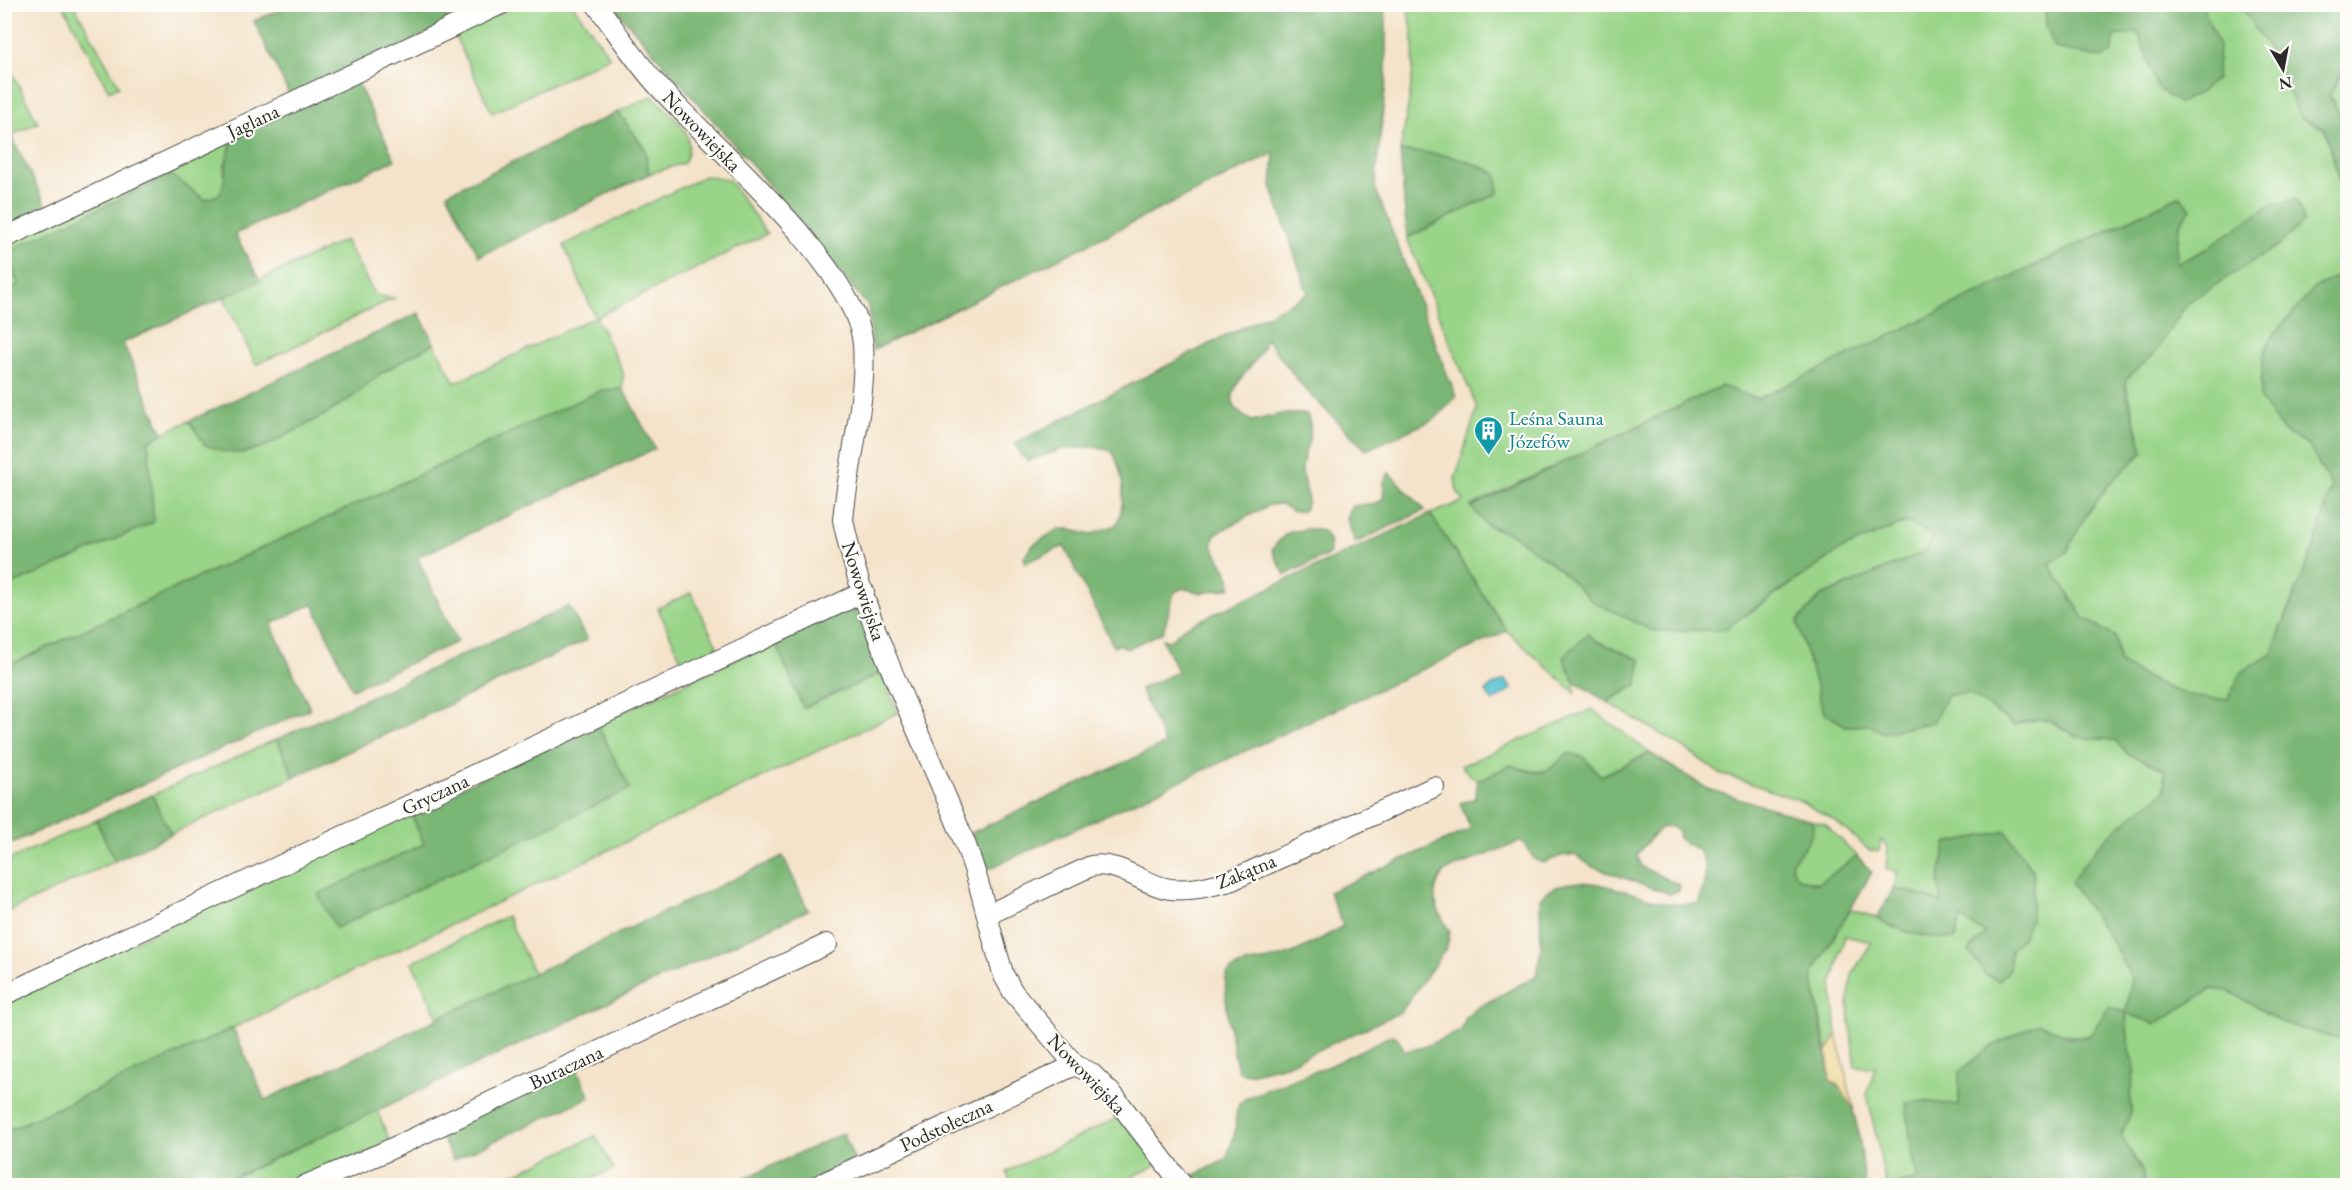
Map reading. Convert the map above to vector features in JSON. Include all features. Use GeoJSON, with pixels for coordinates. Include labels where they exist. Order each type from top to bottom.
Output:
{"type":"FeatureCollection","features":[{"type":"Feature","properties":{"kind":"street","name":"Jaglana"},"geometry":{"type":"LineString","coordinates":[[4,238],[501,4]]}},
{"type":"Feature","properties":{"kind":"street","name":"Nowowiejska"},"geometry":{"type":"LineString","coordinates":[[596,4],[658,86],[771,202],[829,271],[855,315],[862,343],[861,388],[843,520],[864,592],[904,701],[962,835],[1004,976],[1013,992],[1075,1065],[1097,1078],[1114,1096],[1182,1185]]}},
{"type":"Feature","properties":{"kind":"street","name":"Gryczana"},"geometry":{"type":"LineString","coordinates":[[4,995],[864,592]]}},
{"type":"Feature","properties":{"kind":"street","name":"Zakątna"},"geometry":{"type":"LineString","coordinates":[[987,915],[1090,866],[1118,868],[1169,889],[1200,889],[1230,881],[1434,787]]}},
{"type":"Feature","properties":{"kind":"street","name":"Buraczana"},"geometry":{"type":"LineString","coordinates":[[304,1185],[382,1153],[827,944]]}},
{"type":"Feature","properties":{"kind":"street","name":"Podstołeczna"},"geometry":{"type":"LineString","coordinates":[[817,1185],[1075,1065]]}},
{"type":"Feature","properties":{"kind":"green space"},"geometry":{"type":"Polygon","coordinates":[[[441,4],[450,23],[291,98],[254,21],[291,5],[441,4]]]}},
{"type":"Feature","properties":{"kind":"green space"},"geometry":{"type":"Polygon","coordinates":[[[63,5],[74,5],[119,86],[109,91],[63,5]]]}},
{"type":"Feature","properties":{"kind":"green space"},"geometry":{"type":"Polygon","coordinates":[[[518,5],[573,5],[610,57],[492,113],[454,34],[518,5]]]}},
{"type":"Feature","properties":{"kind":"green space"},"geometry":{"type":"Polygon","coordinates":[[[612,5],[1382,5],[1386,16],[1386,80],[1375,187],[1456,397],[1435,419],[1366,450],[1303,387],[1266,338],[1262,349],[1239,381],[1233,402],[1238,412],[1252,421],[1281,414],[1307,414],[1310,423],[1310,437],[1302,470],[1308,497],[1306,506],[1303,511],[1293,512],[1281,504],[1269,505],[1215,534],[1212,546],[1230,577],[1230,588],[1202,593],[1182,588],[1174,593],[1163,632],[1127,649],[1119,644],[1114,647],[1064,546],[1025,563],[1024,557],[1034,544],[1059,529],[1069,529],[1090,535],[1116,525],[1122,507],[1123,488],[1112,451],[1093,447],[1062,449],[1028,461],[1021,455],[1015,443],[1308,294],[1272,188],[1274,153],[873,350],[868,306],[754,167],[612,5]]]}},
{"type":"Feature","properties":{"kind":"green space"},"geometry":{"type":"Polygon","coordinates":[[[1406,5],[2045,5],[2046,27],[2112,51],[2115,36],[2138,32],[2158,89],[2219,47],[2202,5],[2240,5],[2269,49],[2301,118],[2325,129],[2347,207],[2347,686],[2296,589],[2271,655],[2242,671],[2228,699],[2199,698],[2172,689],[2120,663],[2115,637],[2084,618],[2049,564],[2067,552],[2083,520],[2110,483],[2143,452],[2125,380],[2154,354],[2188,302],[2280,244],[2270,205],[2203,251],[2176,263],[2179,225],[2191,208],[2179,196],[1758,399],[1721,386],[1471,506],[1487,525],[1513,535],[1558,568],[1592,601],[1620,614],[1745,616],[1842,549],[1907,522],[1934,536],[1924,552],[1820,597],[1797,622],[1809,658],[1846,726],[1870,725],[1947,695],[1969,693],[2014,725],[2039,719],[2052,722],[2077,737],[2115,740],[2128,754],[2164,769],[2165,791],[2109,937],[2132,979],[2126,1012],[2155,1024],[2212,989],[2229,991],[2281,1022],[2334,1038],[2347,1038],[2347,1185],[2144,1185],[2143,1172],[2121,1135],[2131,1112],[2130,1095],[2135,1067],[2129,1051],[2126,1013],[2092,1034],[2076,1037],[2039,1023],[1959,1106],[1924,1101],[1911,1146],[1918,1180],[1886,1185],[1867,1093],[1875,1068],[1855,1067],[1848,1003],[1852,974],[1872,942],[1845,936],[1832,983],[1837,1034],[1827,1052],[1812,974],[1850,909],[1877,918],[1893,928],[1961,917],[1986,933],[2009,970],[2011,949],[2023,937],[1939,882],[1942,904],[1915,893],[1894,889],[1897,872],[1886,868],[1888,848],[1881,840],[1879,851],[1869,850],[1834,820],[1799,800],[1719,773],[1686,749],[1607,702],[1637,685],[1640,660],[1597,641],[1563,657],[1574,681],[1575,693],[1507,631],[1430,514],[1464,501],[1457,491],[1455,479],[1477,408],[1407,238],[1498,193],[1497,175],[1450,157],[1400,151],[1410,97],[1413,58],[1411,21],[1406,5]]]}},
{"type":"Feature","properties":{"kind":"green space"},"geometry":{"type":"Polygon","coordinates":[[[2045,5],[2202,5],[2219,47],[2216,79],[2199,93],[2179,103],[2158,89],[2138,32],[2115,36],[2112,52],[2103,58],[2055,48],[2046,27],[2045,5]]]}},
{"type":"Feature","properties":{"kind":"green space"},"geometry":{"type":"Polygon","coordinates":[[[2240,5],[2347,5],[2348,41],[2345,62],[2329,94],[2343,122],[2347,121],[2347,207],[2325,129],[2301,118],[2269,49],[2240,5]]]}},
{"type":"Feature","properties":{"kind":"green space"},"geometry":{"type":"Polygon","coordinates":[[[2347,49],[2347,121],[2344,122],[2329,94],[2341,78],[2347,49]]]}},
{"type":"Feature","properties":{"kind":"green space"},"geometry":{"type":"Polygon","coordinates":[[[4,57],[38,123],[5,138],[4,138],[4,57]]]}},
{"type":"Feature","properties":{"kind":"green space"},"geometry":{"type":"Polygon","coordinates":[[[355,78],[395,160],[235,234],[260,281],[123,343],[163,434],[148,441],[154,522],[5,588],[4,292],[19,285],[4,253],[171,175],[205,200],[220,194],[228,153],[235,137],[271,116],[355,78]]]}},
{"type":"Feature","properties":{"kind":"green space"},"geometry":{"type":"Polygon","coordinates":[[[653,96],[682,126],[689,143],[684,163],[649,174],[645,149],[618,112],[653,96]]]}},
{"type":"Feature","properties":{"kind":"green space"},"geometry":{"type":"Polygon","coordinates":[[[618,112],[645,149],[649,174],[479,256],[447,193],[618,112]]]}},
{"type":"Feature","properties":{"kind":"green space"},"geometry":{"type":"Polygon","coordinates":[[[236,134],[224,167],[225,184],[220,194],[206,200],[171,175],[5,253],[4,243],[236,134]]]}},
{"type":"Feature","properties":{"kind":"green space"},"geometry":{"type":"Polygon","coordinates":[[[11,135],[49,211],[5,232],[5,138],[11,135]]]}},
{"type":"Feature","properties":{"kind":"green space"},"geometry":{"type":"Polygon","coordinates":[[[1400,151],[1450,156],[1484,168],[1497,174],[1498,193],[1407,238],[1400,151]]]}},
{"type":"Feature","properties":{"kind":"green space"},"geometry":{"type":"Polygon","coordinates":[[[705,176],[729,180],[767,234],[596,317],[623,372],[623,389],[602,390],[5,667],[4,588],[153,522],[148,440],[189,421],[205,445],[266,446],[326,414],[354,396],[381,373],[434,343],[455,383],[595,317],[564,245],[705,176]]]}},
{"type":"Feature","properties":{"kind":"green space"},"geometry":{"type":"Polygon","coordinates":[[[2179,196],[2191,208],[2179,225],[2176,263],[2203,251],[2270,205],[2296,199],[2304,221],[2280,244],[2188,302],[2154,354],[2125,380],[2143,452],[2110,483],[2083,520],[2067,552],[2049,564],[2084,618],[2115,637],[2120,663],[2186,694],[2200,698],[2228,699],[2242,671],[2271,655],[2317,539],[2331,487],[2309,446],[2283,431],[2260,399],[2263,357],[2270,339],[2313,289],[2335,277],[2347,277],[2347,347],[2341,357],[2348,374],[2347,1038],[2334,1038],[2281,1022],[2229,991],[2212,989],[2155,1024],[2126,1013],[2129,1051],[2135,1067],[2130,1095],[2131,1112],[2121,1135],[2143,1173],[2144,1185],[1897,1185],[1918,1179],[1906,1103],[1924,1101],[1959,1106],[1959,1072],[1990,1047],[2039,1023],[2072,1038],[2089,1036],[2109,1007],[2126,1012],[2132,979],[2109,937],[2071,883],[2101,843],[2125,821],[2165,791],[2164,769],[2128,754],[2115,740],[2077,737],[2052,722],[2039,719],[2014,725],[1969,693],[1947,695],[1933,722],[1883,733],[1870,725],[1846,726],[1824,713],[1797,622],[1820,597],[1924,552],[1934,536],[1907,522],[1842,549],[1723,630],[1653,631],[1592,601],[1558,568],[1513,535],[1487,525],[1471,507],[1721,386],[1758,399],[2179,196]]]}},
{"type":"Feature","properties":{"kind":"green space"},"geometry":{"type":"Polygon","coordinates":[[[345,240],[375,295],[394,298],[256,365],[224,297],[345,240]]]}},
{"type":"Feature","properties":{"kind":"green space"},"geometry":{"type":"Polygon","coordinates":[[[4,255],[19,286],[5,292],[4,292],[4,255]]]}},
{"type":"Feature","properties":{"kind":"green space"},"geometry":{"type":"Polygon","coordinates":[[[419,313],[434,343],[381,373],[354,396],[326,414],[266,446],[244,453],[225,452],[205,445],[189,421],[419,313]]]}},
{"type":"Feature","properties":{"kind":"green space"},"geometry":{"type":"Polygon","coordinates":[[[623,389],[655,449],[417,557],[457,642],[352,689],[313,604],[271,624],[310,709],[5,846],[5,667],[602,390],[623,389]]]}},
{"type":"Feature","properties":{"kind":"green space"},"geometry":{"type":"Polygon","coordinates":[[[1389,473],[1425,510],[1355,543],[1347,519],[1351,507],[1383,500],[1384,482],[1389,473]]]}},
{"type":"Feature","properties":{"kind":"green space"},"geometry":{"type":"Polygon","coordinates":[[[1430,514],[1507,631],[986,870],[971,833],[1165,744],[1140,689],[1178,672],[1162,639],[1170,641],[1183,628],[1430,514]]]}},
{"type":"Feature","properties":{"kind":"green space"},"geometry":{"type":"Polygon","coordinates":[[[1312,529],[1323,531],[1329,540],[1330,554],[1285,575],[1272,550],[1288,533],[1312,529]]]}},
{"type":"Feature","properties":{"kind":"green space"},"geometry":{"type":"Polygon","coordinates":[[[691,593],[721,654],[686,670],[658,608],[691,593]]]}},
{"type":"Feature","properties":{"kind":"green space"},"geometry":{"type":"Polygon","coordinates":[[[853,604],[881,673],[803,708],[775,641],[853,604]]]}},
{"type":"Feature","properties":{"kind":"green space"},"geometry":{"type":"Polygon","coordinates":[[[569,606],[587,640],[294,777],[277,739],[569,606]]]}},
{"type":"Feature","properties":{"kind":"green space"},"geometry":{"type":"Polygon","coordinates":[[[1588,634],[1597,641],[1641,660],[1637,685],[1607,702],[1574,681],[1563,657],[1588,634]]]}},
{"type":"Feature","properties":{"kind":"green space"},"geometry":{"type":"Polygon","coordinates":[[[775,641],[803,708],[881,673],[898,713],[233,1028],[5,1132],[5,1003],[410,811],[424,844],[319,894],[630,789],[597,724],[775,641]]]}},
{"type":"Feature","properties":{"kind":"green space"},"geometry":{"type":"Polygon","coordinates":[[[1592,709],[1650,753],[1601,776],[1583,757],[1555,768],[1539,771],[1511,765],[1477,781],[1461,766],[1592,709]]]}},
{"type":"Feature","properties":{"kind":"green space"},"geometry":{"type":"Polygon","coordinates":[[[597,724],[630,789],[336,928],[318,894],[424,844],[410,811],[597,724]]]}},
{"type":"Feature","properties":{"kind":"green space"},"geometry":{"type":"Polygon","coordinates":[[[277,739],[294,777],[171,834],[152,795],[277,739]]]}},
{"type":"Feature","properties":{"kind":"green space"},"geometry":{"type":"Polygon","coordinates":[[[1567,753],[1583,757],[1601,776],[1650,753],[1708,789],[1813,821],[1810,838],[1791,862],[1794,873],[1803,880],[1819,883],[1857,856],[1872,872],[1812,974],[1830,1080],[1848,1099],[1853,1112],[1860,1143],[1865,1185],[1408,1186],[1407,1183],[1401,1186],[1198,1186],[1191,1177],[1227,1159],[1234,1136],[1237,1109],[1248,1097],[1331,1065],[1392,1035],[1397,1037],[1405,1051],[1421,1048],[1461,1031],[1466,1017],[1479,1007],[1536,976],[1541,949],[1540,898],[1553,888],[1568,883],[1584,882],[1618,888],[1669,904],[1698,904],[1705,878],[1703,858],[1697,850],[1679,839],[1678,831],[1671,826],[1660,828],[1636,855],[1641,867],[1680,885],[1679,890],[1670,894],[1593,867],[1575,855],[1564,855],[1543,863],[1535,860],[1522,841],[1445,871],[1436,887],[1435,895],[1438,909],[1450,932],[1447,947],[1401,1012],[1286,1065],[1249,1074],[1239,1072],[1227,1005],[1226,979],[1228,973],[1249,963],[1274,959],[1294,952],[1343,926],[1329,892],[1471,829],[1460,803],[1476,798],[1477,781],[1511,765],[1529,771],[1542,772],[1554,766],[1567,753]]]}},
{"type":"Feature","properties":{"kind":"green space"},"geometry":{"type":"Polygon","coordinates":[[[152,795],[171,834],[115,861],[96,820],[152,795]]]}},
{"type":"Feature","properties":{"kind":"green space"},"geometry":{"type":"Polygon","coordinates":[[[96,820],[115,861],[5,913],[4,862],[96,820]]]}},
{"type":"Feature","properties":{"kind":"green space"},"geometry":{"type":"Polygon","coordinates":[[[1813,821],[1825,824],[1857,856],[1819,883],[1798,879],[1792,872],[1791,862],[1810,838],[1813,821]]]}},
{"type":"Feature","properties":{"kind":"green space"},"geometry":{"type":"Polygon","coordinates":[[[2006,831],[2034,873],[2031,917],[2023,937],[2011,949],[2009,970],[1999,981],[1985,974],[1969,951],[1985,933],[1961,918],[1955,939],[1914,934],[1877,918],[1894,889],[1915,893],[1942,903],[1939,882],[1946,843],[2006,831]]]}},
{"type":"Feature","properties":{"kind":"green space"},"geometry":{"type":"Polygon","coordinates":[[[783,856],[808,910],[217,1185],[5,1185],[5,1132],[233,1028],[265,1100],[783,856]]]}},
{"type":"Feature","properties":{"kind":"green space"},"geometry":{"type":"Polygon","coordinates":[[[507,916],[534,974],[438,1018],[412,962],[507,916]]]}},
{"type":"Feature","properties":{"kind":"green space"},"geometry":{"type":"Polygon","coordinates":[[[576,1067],[590,1097],[453,1160],[438,1131],[576,1067]]]}},
{"type":"Feature","properties":{"kind":"green space"},"geometry":{"type":"Polygon","coordinates":[[[377,1110],[390,1142],[297,1185],[217,1186],[377,1110]]]}},
{"type":"Feature","properties":{"kind":"green space"},"geometry":{"type":"Polygon","coordinates":[[[1117,1118],[1145,1144],[1157,1165],[1114,1186],[1012,1185],[1006,1172],[1117,1118]]]}},
{"type":"Feature","properties":{"kind":"green space"},"geometry":{"type":"Polygon","coordinates":[[[843,1133],[854,1159],[805,1185],[728,1186],[843,1133]]]}},
{"type":"Feature","properties":{"kind":"green space"},"geometry":{"type":"Polygon","coordinates":[[[596,1136],[614,1169],[578,1185],[491,1185],[596,1136]]]}},
{"type":"Feature","properties":{"kind":"sand"},"geometry":{"type":"Polygon","coordinates":[[[1837,1034],[1854,1111],[1839,1085],[1830,1080],[1827,1052],[1837,1034]]]}},
{"type":"Feature","properties":{"kind":"water"},"geometry":{"type":"Polygon","coordinates":[[[1505,680],[1512,689],[1493,702],[1486,692],[1488,688],[1505,680]]]}},
{"type":"Feature","properties":{"kind":"place","name":"Leśna Sauna Józefów"},"geometry":{"type":"Point","coordinates":[1488,456]}}]}
